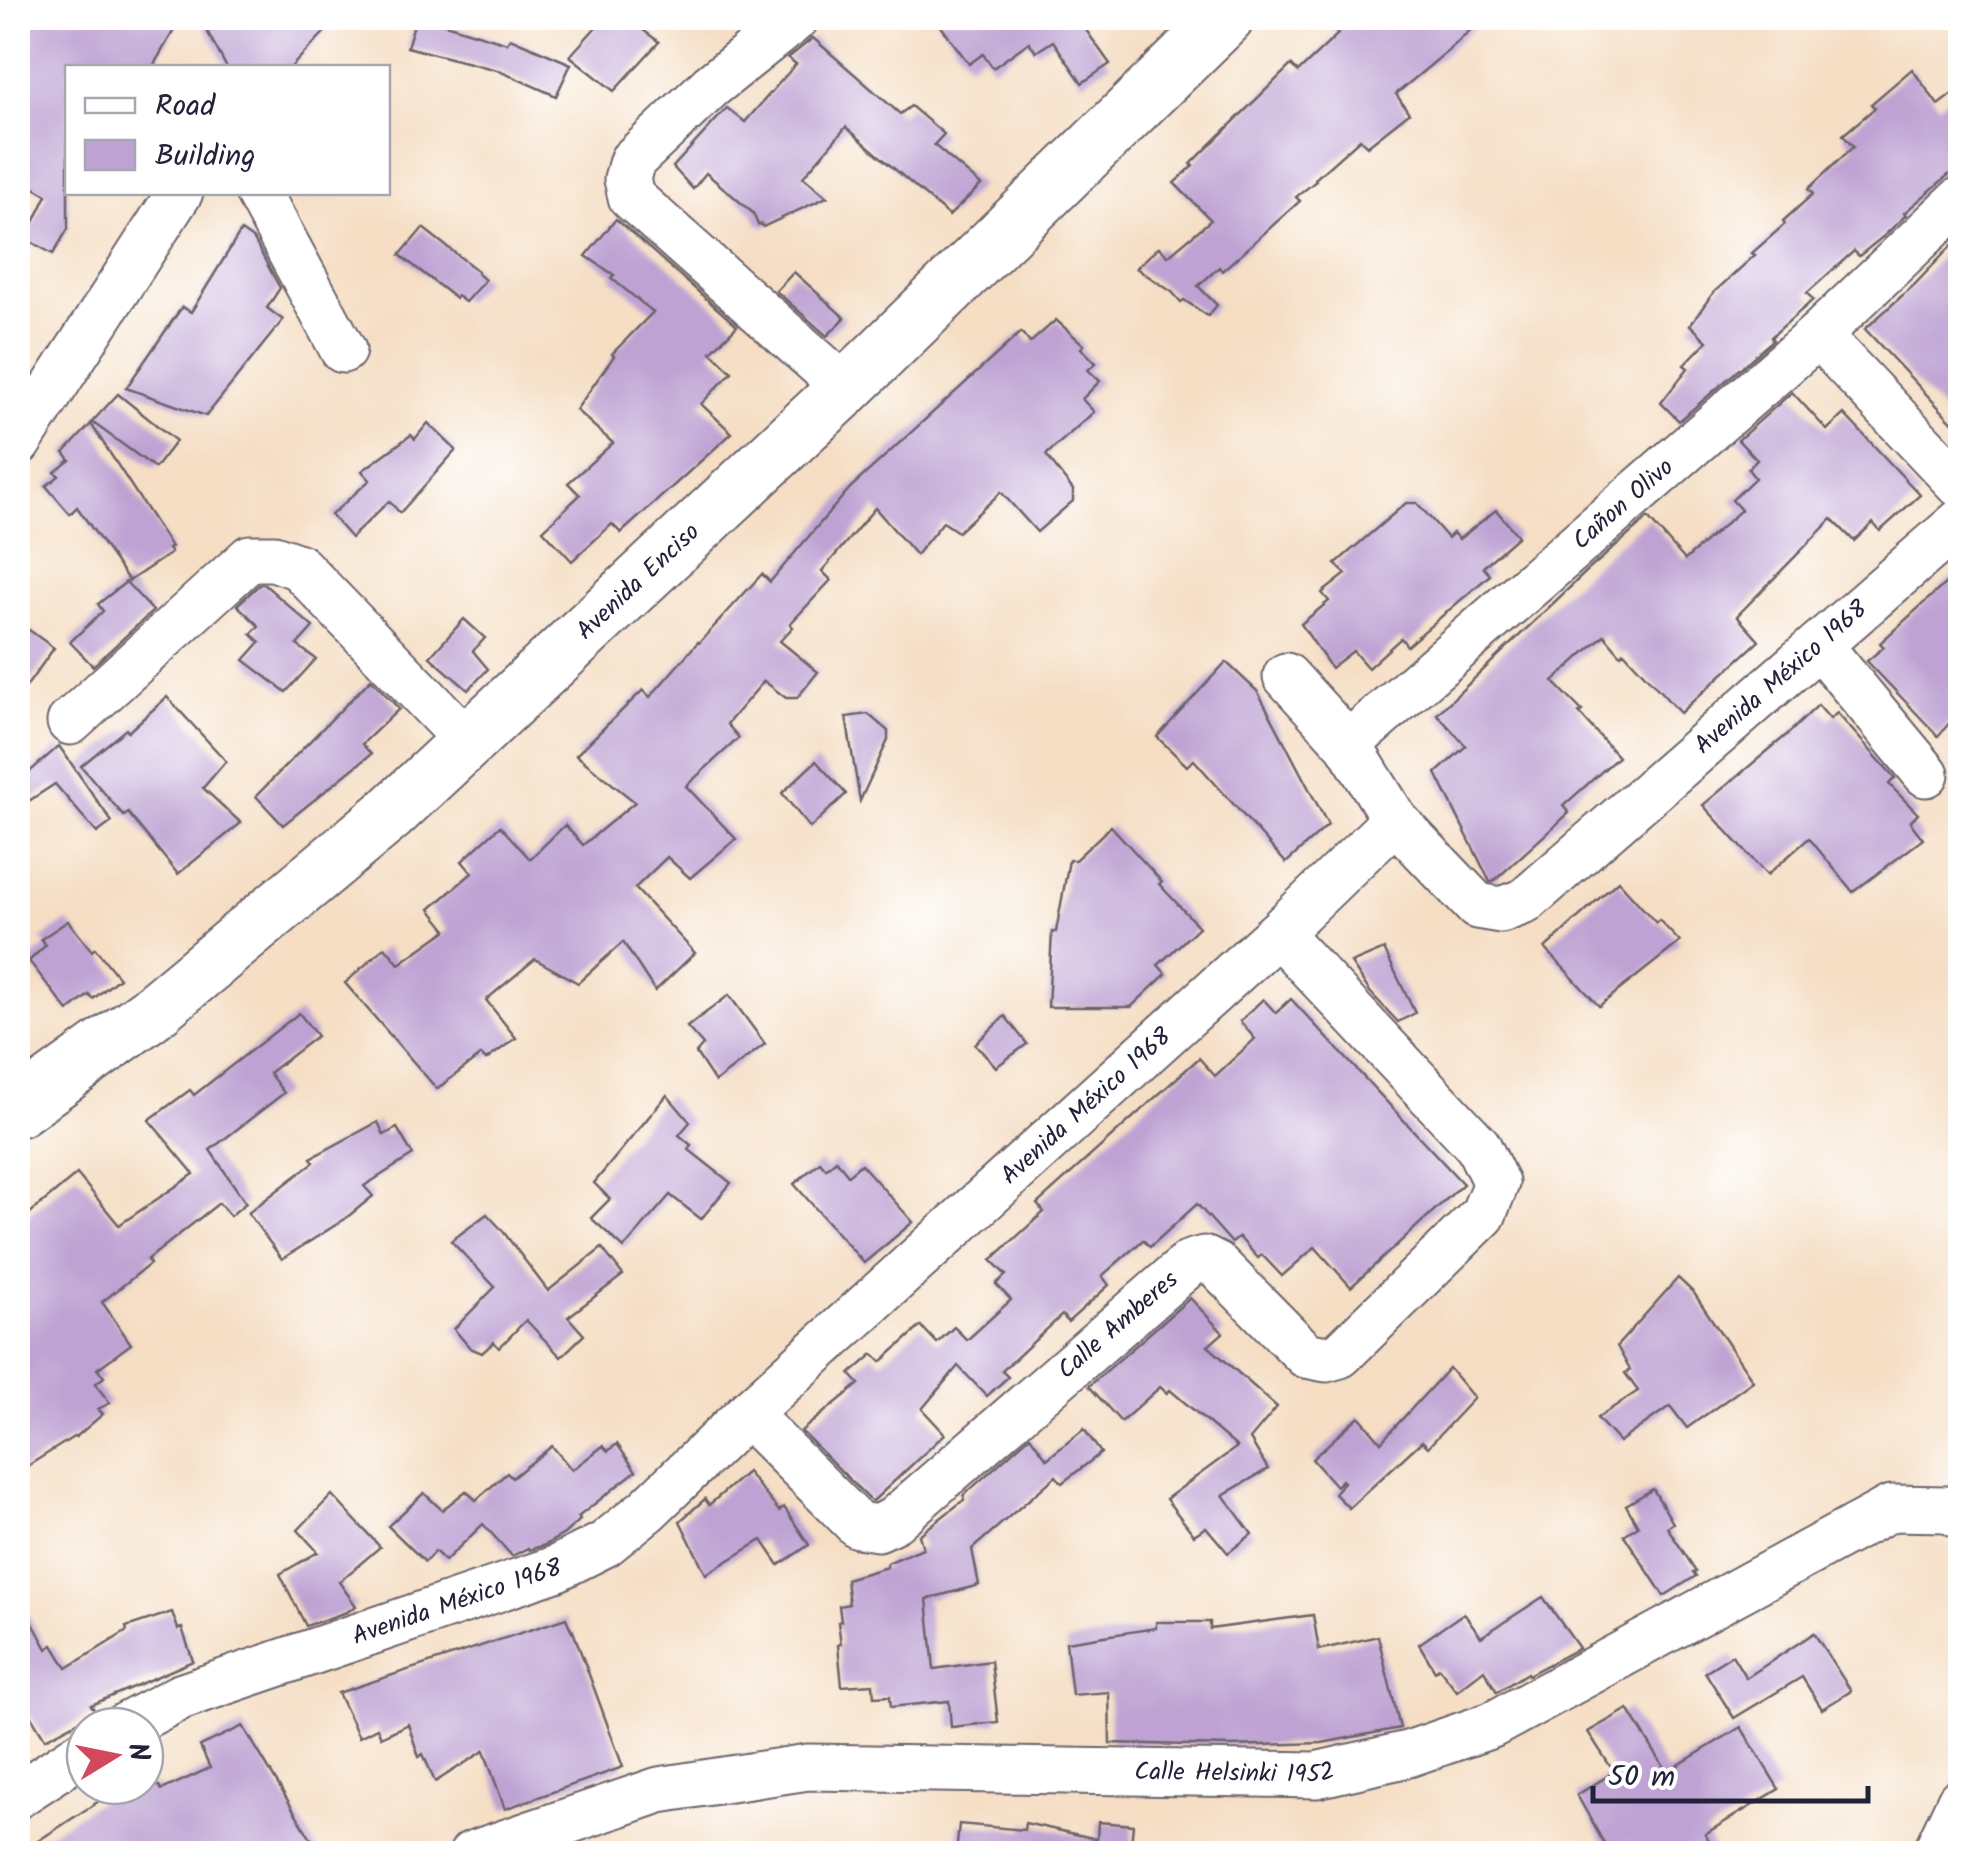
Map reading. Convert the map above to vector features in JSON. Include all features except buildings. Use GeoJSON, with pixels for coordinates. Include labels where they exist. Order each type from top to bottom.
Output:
{"type":"FeatureCollection","features":[{"type":"Feature","properties":{"kind":"main road","name":"Avenida Enciso"},"geometry":{"type":"LineString","coordinates":[[18,1109],[151,1013],[391,813],[846,388],[1226,18]]}},
{"type":"Feature","properties":{"kind":"street"},"geometry":{"type":"LineString","coordinates":[[796,18],[698,98],[632,162],[626,179],[631,197],[846,388]]}},
{"type":"Feature","properties":{"kind":"street"},"geometry":{"type":"LineString","coordinates":[[18,443],[178,195]]}},
{"type":"Feature","properties":{"kind":"street"},"geometry":{"type":"LineString","coordinates":[[260,195],[344,350]]}},
{"type":"Feature","properties":{"kind":"street","name":"Cañon Olivo"},"geometry":{"type":"LineString","coordinates":[[1348,744],[1818,335],[1960,200]]}},
{"type":"Feature","properties":{"kind":"street"},"geometry":{"type":"LineString","coordinates":[[1818,335],[1960,485]]}},
{"type":"Feature","properties":{"kind":"street","name":"Avenida México 1968"},"geometry":{"type":"LineString","coordinates":[[163,1706],[555,1569],[604,1544],[647,1510],[747,1414],[1278,933],[1395,820],[1477,906],[1500,910],[1526,901],[1960,522]]}},
{"type":"Feature","properties":{"kind":"street"},"geometry":{"type":"LineString","coordinates":[[70,722],[250,558],[274,558],[300,567],[468,742]]}},
{"type":"Feature","properties":{"kind":"street"},"geometry":{"type":"LineString","coordinates":[[1819,645],[1926,774]]}},
{"type":"Feature","properties":{"kind":"street"},"geometry":{"type":"LineString","coordinates":[[1286,676],[1348,744],[1395,820]]}},
{"type":"Feature","properties":{"kind":"street","name":"Calle Amberes"},"geometry":{"type":"LineString","coordinates":[[747,1414],[858,1525],[878,1528],[894,1520],[1190,1264],[1204,1259],[1218,1266],[1306,1354],[1326,1360],[1340,1355],[1483,1215],[1496,1183],[1478,1146],[1278,933]]}},
{"type":"Feature","properties":{"kind":"street","name":"Calle Helsinki 1952"},"geometry":{"type":"LineString","coordinates":[[472,1854],[659,1790],[808,1767],[1316,1775],[1408,1754],[1492,1725],[1891,1508],[1954,1512]]}},
{"type":"Feature","properties":{"kind":"street"},"geometry":{"type":"LineString","coordinates":[[18,1795],[65,1764]]}},
{"type":"Feature","properties":{"kind":"street"},"geometry":{"type":"LineString","coordinates":[[1935,1854],[1960,1802]]}}]}
